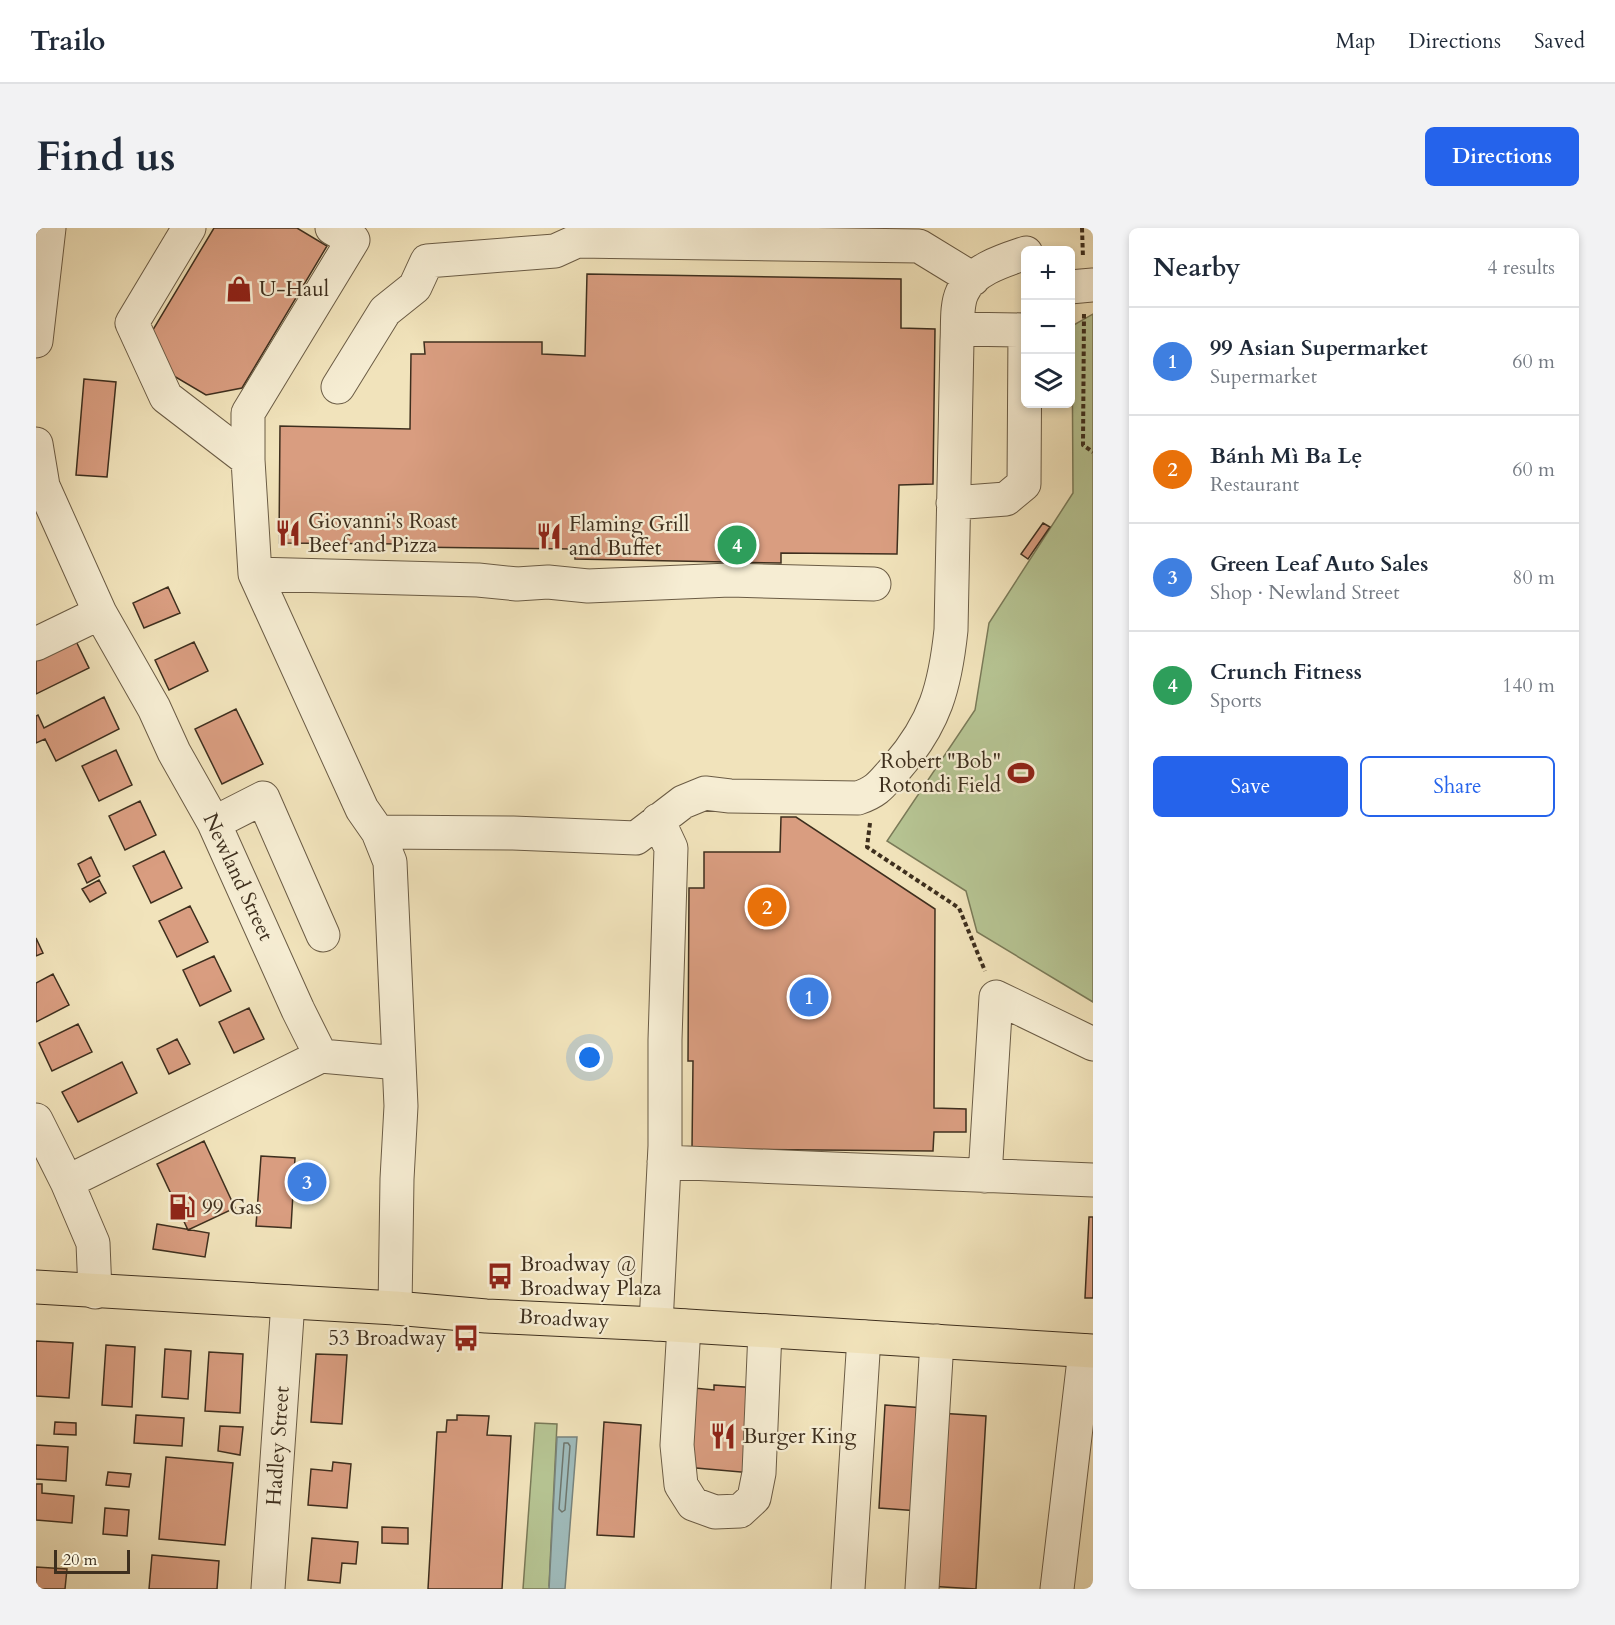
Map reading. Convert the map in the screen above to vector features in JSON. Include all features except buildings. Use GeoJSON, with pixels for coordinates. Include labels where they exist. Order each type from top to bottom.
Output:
{"type":"FeatureCollection","features":[{"type":"Feature","properties":{"kind":"main road","name":"Broadway"},"geometry":{"type":"LineString","coordinates":[[36,1287],[1089,1351]]}},
{"type":"Feature","properties":{"kind":"street"},"geometry":{"type":"LineString","coordinates":[[36,341],[49,228]]}},
{"type":"Feature","properties":{"kind":"street"},"geometry":{"type":"LineString","coordinates":[[189,228],[132,323],[166,397],[248,460]]}},
{"type":"Feature","properties":{"kind":"street"},"geometry":{"type":"LineString","coordinates":[[332,228],[353,240],[248,413],[248,460],[255,574],[362,809],[378,832],[390,862],[394,961],[398,992],[401,1126],[397,1179],[395,1308]]}},
{"type":"Feature","properties":{"kind":"street"},"geometry":{"type":"LineString","coordinates":[[1032,246],[1033,228]]}},
{"type":"Feature","properties":{"kind":"street"},"geometry":{"type":"LineString","coordinates":[[338,387],[385,311],[414,287],[427,261],[555,251],[577,241],[919,246],[973,279]]}},
{"type":"Feature","properties":{"kind":"street"},"geometry":{"type":"LineString","coordinates":[[378,832],[513,833],[636,838],[683,802],[705,793],[730,796],[858,798],[874,792],[911,750],[925,729],[941,693],[947,667],[951,630],[958,328],[961,294],[973,279],[994,266],[1021,255]]}},
{"type":"Feature","properties":{"kind":"street"},"geometry":{"type":"LineString","coordinates":[[953,503],[1006,499],[1023,484],[1024,330],[958,328]]}},
{"type":"Feature","properties":{"kind":"street","name":"Newland Street"},"geometry":{"type":"LineString","coordinates":[[36,444],[44,486],[100,613],[154,708],[174,752],[214,823],[321,1056]]}},
{"type":"Feature","properties":{"kind":"street"},"geometry":{"type":"LineString","coordinates":[[255,574],[478,580],[517,584],[548,582],[588,586],[730,580],[874,584]]}},
{"type":"Feature","properties":{"kind":"street"},"geometry":{"type":"LineString","coordinates":[[36,644],[100,613]]}},
{"type":"Feature","properties":{"kind":"street"},"geometry":{"type":"LineString","coordinates":[[214,823],[263,798],[323,935]]}},
{"type":"Feature","properties":{"kind":"street"},"geometry":{"type":"LineString","coordinates":[[658,820],[671,848],[664,1162],[670,1325],[679,1474],[681,1485],[693,1504],[715,1512],[740,1511],[754,1498],[759,1473],[765,1332]]}},
{"type":"Feature","properties":{"kind":"street"},"geometry":{"type":"LineString","coordinates":[[985,1176],[996,997],[1093,1044]]}},
{"type":"Feature","properties":{"kind":"street"},"geometry":{"type":"LineString","coordinates":[[67,1182],[321,1056],[399,1063]]}},
{"type":"Feature","properties":{"kind":"street"},"geometry":{"type":"LineString","coordinates":[[36,1120],[67,1182],[93,1243],[95,1292]]}},
{"type":"Feature","properties":{"kind":"street"},"geometry":{"type":"LineString","coordinates":[[664,1162],[1093,1180]]}},
{"type":"Feature","properties":{"kind":"street","name":"Hadley Street"},"geometry":{"type":"LineString","coordinates":[[268,1589],[288,1302]]}},
{"type":"Feature","properties":{"kind":"street"},"geometry":{"type":"LineString","coordinates":[[848,1589],[864,1337]]}},
{"type":"Feature","properties":{"kind":"street"},"geometry":{"type":"LineString","coordinates":[[922,1589],[937,1341]]}},
{"type":"Feature","properties":{"kind":"street"},"geometry":{"type":"LineString","coordinates":[[1057,1589],[1084,1434],[1089,1351]]}},
{"type":"Feature","properties":{"kind":"path"},"geometry":{"type":"LineString","coordinates":[[1082,228],[1083,446],[1093,452]]}},
{"type":"Feature","properties":{"kind":"path"},"geometry":{"type":"LineString","coordinates":[[874,792],[867,847],[959,909],[996,997]]}},
{"type":"Feature","properties":{"kind":"green space","name":"Robert \"Bob\" Rotondi Field"},"geometry":{"type":"Polygon","coordinates":[[[1093,314],[1093,1002],[977,932],[966,891],[887,841],[975,710],[989,623],[1073,493],[1075,324],[1093,314]]]}},
{"type":"Feature","properties":{"kind":"green space"},"geometry":{"type":"Polygon","coordinates":[[[535,1423],[557,1424],[549,1586],[553,1589],[523,1589],[535,1423]]]}},
{"type":"Feature","properties":{"kind":"water"},"geometry":{"type":"Polygon","coordinates":[[[557,1437],[577,1437],[565,1589],[549,1589],[557,1437]]]}},
{"type":"Feature","properties":{"kind":"place","name":"U-Haul"},"geometry":{"type":"Point","coordinates":[239,289]}},
{"type":"Feature","properties":{"kind":"place","name":"Giovanni's Roast Beef and Pizza"},"geometry":{"type":"Point","coordinates":[288,533]}},
{"type":"Feature","properties":{"kind":"place","name":"Flaming Grill and Buffet"},"geometry":{"type":"Point","coordinates":[549,536]}},
{"type":"Feature","properties":{"kind":"place","name":"Crunch Fitness"},"geometry":{"type":"Point","coordinates":[737,545]}},
{"type":"Feature","properties":{"kind":"place","name":"Robert \"Bob\" Rotondi Field"},"geometry":{"type":"Point","coordinates":[1021,773]}},
{"type":"Feature","properties":{"kind":"place","name":"Bánh Mì Ba Lẹ"},"geometry":{"type":"Point","coordinates":[767,907]}},
{"type":"Feature","properties":{"kind":"place","name":"99 Asian Supermarket"},"geometry":{"type":"Point","coordinates":[809,997]}},
{"type":"Feature","properties":{"kind":"place","name":"Green Leaf Auto Sales"},"geometry":{"type":"Point","coordinates":[307,1182]}},
{"type":"Feature","properties":{"kind":"place","name":"99 Gas"},"geometry":{"type":"Point","coordinates":[182,1207]}},
{"type":"Feature","properties":{"kind":"place","name":"Broadway @ Broadway Plaza"},"geometry":{"type":"Point","coordinates":[500,1276]}},
{"type":"Feature","properties":{"kind":"place","name":"53 Broadway"},"geometry":{"type":"Point","coordinates":[466,1338]}},
{"type":"Feature","properties":{"kind":"place","name":"Burger King"},"geometry":{"type":"Point","coordinates":[723,1436]}}]}
